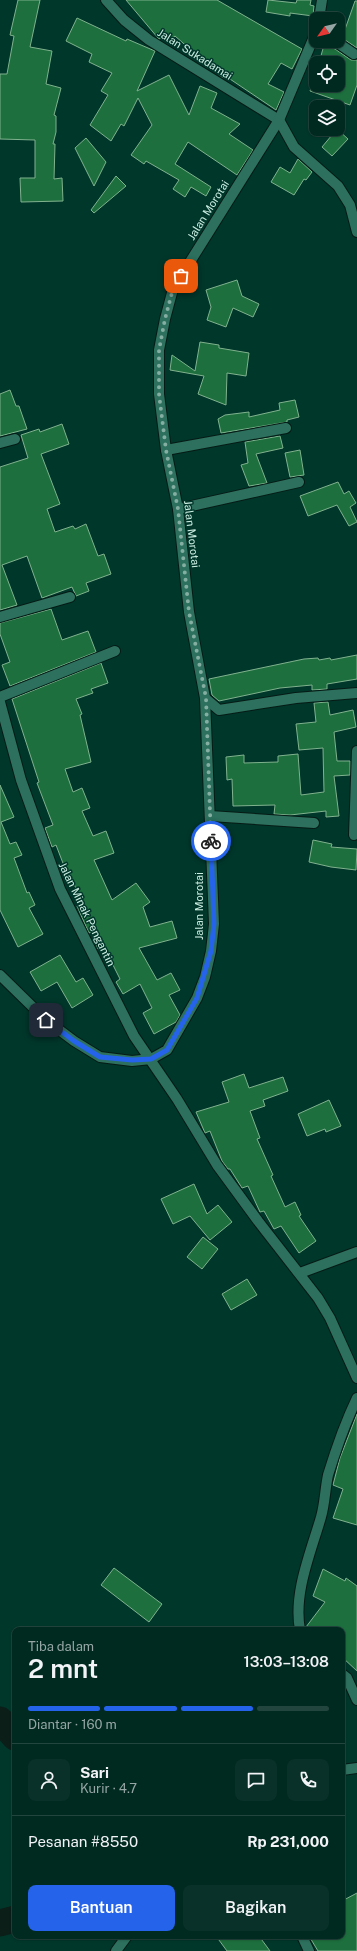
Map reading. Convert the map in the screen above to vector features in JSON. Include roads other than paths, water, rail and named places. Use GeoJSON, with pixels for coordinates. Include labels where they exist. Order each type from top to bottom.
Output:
{"type":"FeatureCollection","features":[{"type":"Feature","properties":{"kind":"street","name":"Jalan Sukadamai"},"geometry":{"type":"LineString","coordinates":[[106,0],[124,20],[149,40],[279,120]]}},
{"type":"Feature","properties":{"kind":"street"},"geometry":{"type":"LineString","coordinates":[[320,12],[322,0]]}},
{"type":"Feature","properties":{"kind":"street","name":"Jalan Morotai"},"geometry":{"type":"LineString","coordinates":[[151,1059],[167,1050],[197,998],[211,951],[214,924],[206,698],[189,612],[178,509],[166,450],[159,394],[159,350],[173,289],[279,120],[309,48]]}},
{"type":"Feature","properties":{"kind":"street"},"geometry":{"type":"LineString","coordinates":[[345,48],[354,54]]}},
{"type":"Feature","properties":{"kind":"street"},"geometry":{"type":"LineString","coordinates":[[279,120],[294,147],[338,186],[350,205],[357,232]]}},
{"type":"Feature","properties":{"kind":"street"},"geometry":{"type":"LineString","coordinates":[[166,450],[286,428]]}},
{"type":"Feature","properties":{"kind":"street"},"geometry":{"type":"LineString","coordinates":[[0,443],[15,439]]}},
{"type":"Feature","properties":{"kind":"street"},"geometry":{"type":"LineString","coordinates":[[178,509],[299,482]]}},
{"type":"Feature","properties":{"kind":"street"},"geometry":{"type":"LineString","coordinates":[[0,617],[70,597]]}},
{"type":"Feature","properties":{"kind":"street"},"geometry":{"type":"LineString","coordinates":[[0,696],[115,651]]}},
{"type":"Feature","properties":{"kind":"street"},"geometry":{"type":"LineString","coordinates":[[206,698],[219,710],[296,698],[357,693]]}},
{"type":"Feature","properties":{"kind":"street","name":"Jalan Minak Pengantin"},"geometry":{"type":"LineString","coordinates":[[0,702],[21,780],[60,889],[134,1036],[151,1059],[217,1165],[258,1221],[300,1273],[330,1318],[357,1378]]}},
{"type":"Feature","properties":{"kind":"street"},"geometry":{"type":"LineString","coordinates":[[354,834],[357,751]]}},
{"type":"Feature","properties":{"kind":"street"},"geometry":{"type":"LineString","coordinates":[[210,816],[314,823]]}},
{"type":"Feature","properties":{"kind":"street"},"geometry":{"type":"LineString","coordinates":[[0,975],[46,1020],[74,1041],[100,1057],[132,1060],[151,1059]]}},
{"type":"Feature","properties":{"kind":"street"},"geometry":{"type":"LineString","coordinates":[[300,1273],[357,1252]]}},
{"type":"Feature","properties":{"kind":"street"},"geometry":{"type":"LineString","coordinates":[[300,1627],[298,1606],[305,1571],[322,1515],[328,1476],[339,1442],[357,1398]]}},
{"type":"Feature","properties":{"kind":"street"},"geometry":{"type":"LineString","coordinates":[[345,1676],[357,1700]]}},
{"type":"Feature","properties":{"kind":"street"},"geometry":{"type":"LineString","coordinates":[[345,1770],[357,1768]]}},
{"type":"Feature","properties":{"kind":"street"},"geometry":{"type":"LineString","coordinates":[[116,1951],[125,1939]]}},
{"type":"Feature","properties":{"kind":"street"},"geometry":{"type":"LineString","coordinates":[[303,1939],[309,1951]]}},
{"type":"Feature","properties":{"kind":"waterway"},"geometry":{"type":"LineString","coordinates":[[0,1720],[12,1734]]}},
{"type":"Feature","properties":{"kind":"waterway"},"geometry":{"type":"LineString","coordinates":[[0,1923],[12,1920]]}}]}
